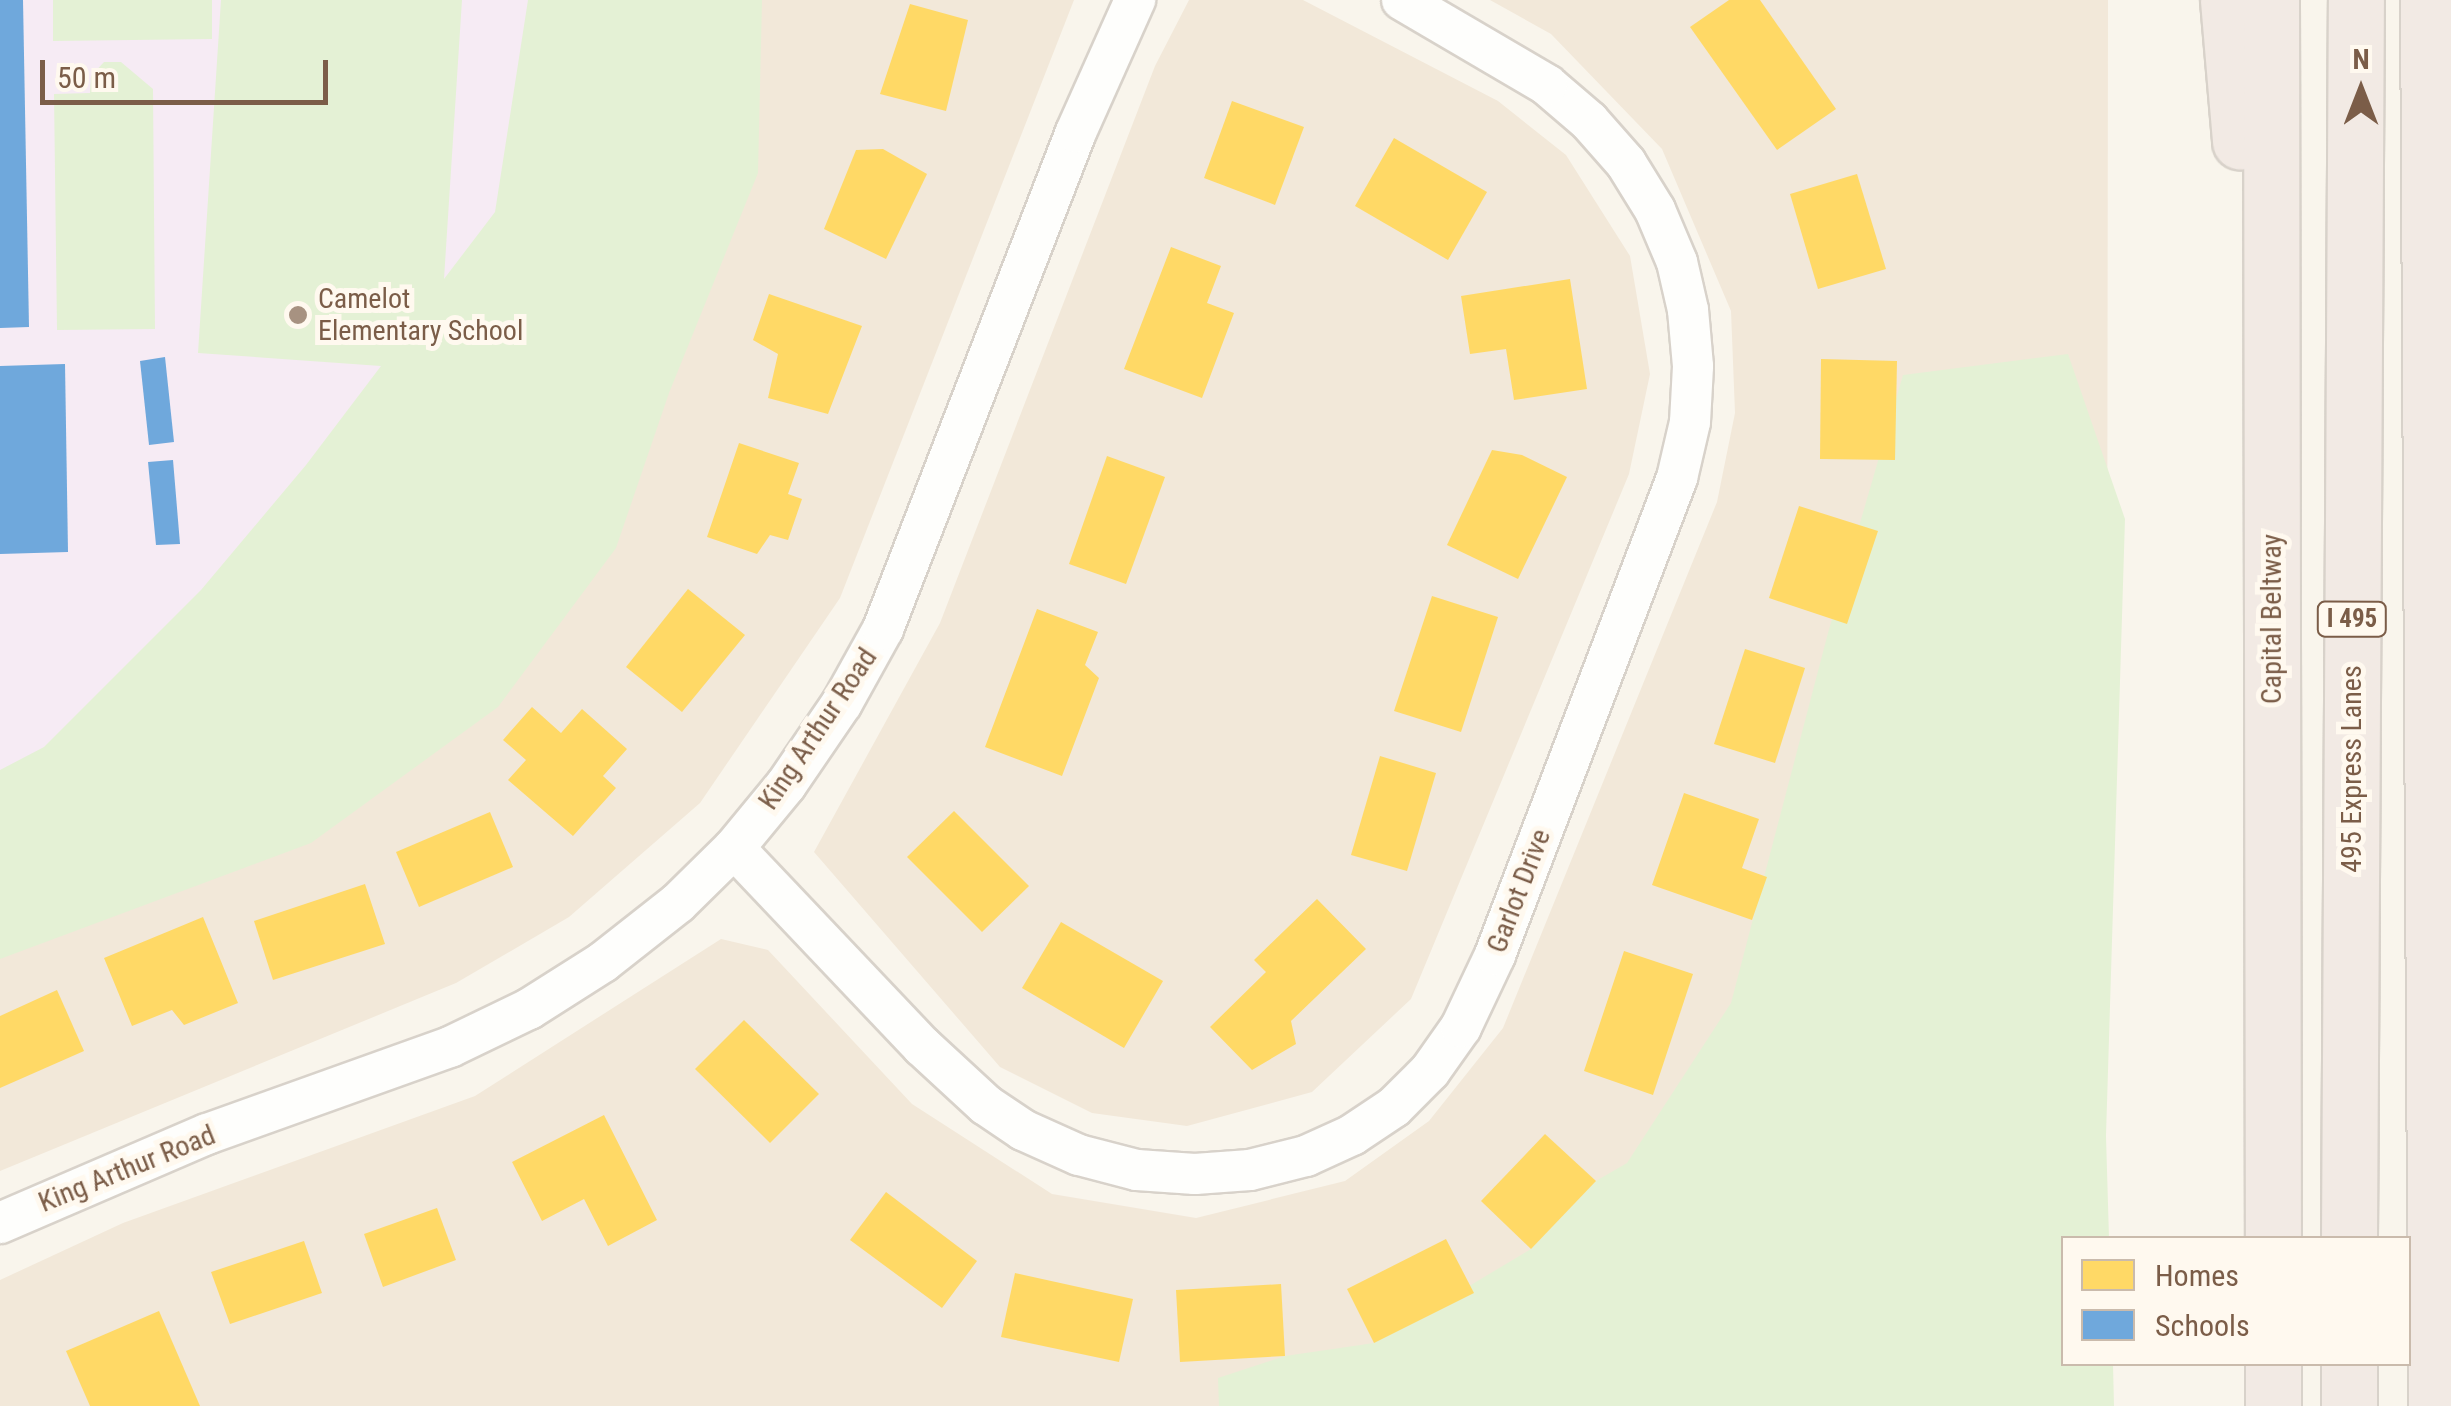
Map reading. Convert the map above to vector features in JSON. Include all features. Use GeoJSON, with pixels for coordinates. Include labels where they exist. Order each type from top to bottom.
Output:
{"type":"FeatureCollection","features":[{"type":"Feature","properties":{"kind":"highway"},"geometry":{"type":"LineString","coordinates":[[2228,0],[2272,533]]}},
{"type":"Feature","properties":{"kind":"highway","name":"Capital Beltway"},"geometry":{"type":"LineString","coordinates":[[2272,0],[2273,1236]]}},
{"type":"Feature","properties":{"kind":"highway","name":"495 Express Lanes"},"geometry":{"type":"LineString","coordinates":[[2349,1236],[2356,0]]}},
{"type":"Feature","properties":{"kind":"highway","name":"I 495"},"geometry":{"type":"LineString","coordinates":[[2428,0],[2436,1406]]}},
{"type":"Feature","properties":{"kind":"highway"},"geometry":{"type":"LineString","coordinates":[[2273,1366],[2273,1406]]}},
{"type":"Feature","properties":{"kind":"highway"},"geometry":{"type":"LineString","coordinates":[[2349,1366],[2349,1406]]}},
{"type":"Feature","properties":{"kind":"street","name":"King Arthur Road"},"geometry":{"type":"LineString","coordinates":[[0,1223],[208,1134],[450,1047],[529,1009],[648,927],[734,848],[786,785],[842,704],[883,629],[1076,132],[1135,0]]}},
{"type":"Feature","properties":{"kind":"street","name":"Garlot Drive"},"geometry":{"type":"LineString","coordinates":[[734,848],[922,1046],[986,1105],[1023,1130],[1079,1155],[1137,1170],[1194,1174],[1250,1170],[1306,1156],[1352,1135],[1394,1107],[1430,1071],[1461,1027],[1494,955],[1677,478],[1690,422],[1694,366],[1688,310],[1676,262],[1655,210],[1626,163],[1589,121],[1547,85],[1402,0]]}},
{"type":"Feature","properties":{"kind":"shaded area","name":"Camelot Elementary School"},"geometry":{"type":"Polygon","coordinates":[[[0,0],[722,0],[0,860],[0,0]]]}},
{"type":"Feature","properties":{"kind":"shaded area"},"geometry":{"type":"Polygon","coordinates":[[[722,0],[1074,0],[840,598],[700,803],[569,917],[456,983],[0,1171],[0,860],[722,0]]]}},
{"type":"Feature","properties":{"kind":"shaded area"},"geometry":{"type":"Polygon","coordinates":[[[1189,0],[1303,0],[1498,101],[1566,155],[1630,256],[1650,374],[1629,474],[1411,999],[1312,1092],[1187,1126],[1092,1113],[1000,1067],[814,852],[940,623],[1155,66],[1189,0]]]}},
{"type":"Feature","properties":{"kind":"shaded area"},"geometry":{"type":"Polygon","coordinates":[[[1490,0],[2108,0],[2107,760],[1570,1406],[0,1406],[0,1280],[123,1223],[475,1096],[721,939],[768,950],[912,1104],[1052,1194],[1196,1218],[1345,1181],[1429,1121],[1503,1028],[1717,502],[1735,413],[1731,311],[1662,149],[1551,34],[1490,0]]]}},
{"type":"Feature","properties":{"kind":"green space"},"geometry":{"type":"Polygon","coordinates":[[[53,0],[212,0],[212,39],[53,41],[53,0]]]}},
{"type":"Feature","properties":{"kind":"green space"},"geometry":{"type":"Polygon","coordinates":[[[221,0],[462,0],[444,279],[495,212],[528,0],[762,0],[758,173],[669,393],[616,548],[498,707],[311,843],[0,959],[0,770],[44,747],[201,590],[306,465],[381,366],[198,353],[221,0]]]}},
{"type":"Feature","properties":{"kind":"green space"},"geometry":{"type":"Polygon","coordinates":[[[104,62],[121,62],[153,89],[155,329],[57,330],[54,94],[90,93],[91,76],[104,62]]]}},
{"type":"Feature","properties":{"kind":"green space"},"geometry":{"type":"Polygon","coordinates":[[[2068,354],[2125,519],[2106,1136],[2109,1236],[2061,1236],[2061,1366],[2113,1366],[2114,1406],[1219,1406],[1218,1378],[1285,1356],[1374,1343],[1531,1249],[1596,1181],[1627,1163],[1731,1003],[1828,633],[1903,375],[2068,354]]]}},
{"type":"Feature","properties":{"kind":"building: Homes"},"geometry":{"type":"Polygon","coordinates":[[[1729,0],[1760,0],[1836,109],[1777,150],[1690,27],[1729,0]]]}},
{"type":"Feature","properties":{"kind":"building: Homes"},"geometry":{"type":"Polygon","coordinates":[[[910,4],[968,20],[946,111],[880,94],[910,4]]]}},
{"type":"Feature","properties":{"kind":"building: Homes"},"geometry":{"type":"Polygon","coordinates":[[[1232,101],[1304,127],[1275,205],[1204,178],[1232,101]]]}},
{"type":"Feature","properties":{"kind":"building: Homes"},"geometry":{"type":"Polygon","coordinates":[[[1394,138],[1487,192],[1448,260],[1355,206],[1394,138]]]}},
{"type":"Feature","properties":{"kind":"building: Homes"},"geometry":{"type":"Polygon","coordinates":[[[883,149],[927,174],[886,259],[824,229],[856,150],[883,149]]]}},
{"type":"Feature","properties":{"kind":"building: Homes"},"geometry":{"type":"Polygon","coordinates":[[[1857,174],[1886,269],[1818,289],[1790,194],[1857,174]]]}},
{"type":"Feature","properties":{"kind":"building: Homes"},"geometry":{"type":"Polygon","coordinates":[[[1171,247],[1221,266],[1207,303],[1234,313],[1202,398],[1124,369],[1171,247]]]}},
{"type":"Feature","properties":{"kind":"building: Homes"},"geometry":{"type":"Polygon","coordinates":[[[1570,279],[1587,389],[1514,400],[1506,349],[1470,354],[1461,296],[1570,279]]]}},
{"type":"Feature","properties":{"kind":"building: Homes"},"geometry":{"type":"Polygon","coordinates":[[[769,294],[862,326],[828,414],[768,398],[778,354],[753,340],[769,294]]]}},
{"type":"Feature","properties":{"kind":"building: Homes"},"geometry":{"type":"Polygon","coordinates":[[[1821,359],[1897,361],[1895,460],[1820,459],[1821,359]]]}},
{"type":"Feature","properties":{"kind":"building: Homes"},"geometry":{"type":"Polygon","coordinates":[[[739,443],[799,463],[788,494],[802,499],[788,540],[770,535],[757,554],[707,537],[739,443]]]}},
{"type":"Feature","properties":{"kind":"building: Homes"},"geometry":{"type":"Polygon","coordinates":[[[1492,450],[1522,455],[1567,477],[1518,579],[1447,545],[1492,450]]]}},
{"type":"Feature","properties":{"kind":"building: Homes"},"geometry":{"type":"Polygon","coordinates":[[[1107,456],[1165,477],[1126,584],[1069,564],[1107,456]]]}},
{"type":"Feature","properties":{"kind":"building: Homes"},"geometry":{"type":"Polygon","coordinates":[[[1799,506],[1878,531],[1847,624],[1769,598],[1799,506]]]}},
{"type":"Feature","properties":{"kind":"building: Homes"},"geometry":{"type":"Polygon","coordinates":[[[688,589],[745,635],[682,712],[626,667],[688,589]]]}},
{"type":"Feature","properties":{"kind":"building: Homes"},"geometry":{"type":"Polygon","coordinates":[[[1432,596],[1498,617],[1461,732],[1394,711],[1432,596]]]}},
{"type":"Feature","properties":{"kind":"building: Homes"},"geometry":{"type":"Polygon","coordinates":[[[1037,609],[1098,632],[1085,665],[1099,678],[1062,776],[985,747],[1037,609]]]}},
{"type":"Feature","properties":{"kind":"building: Homes"},"geometry":{"type":"Polygon","coordinates":[[[1745,649],[1805,668],[1775,763],[1714,744],[1745,649]]]}},
{"type":"Feature","properties":{"kind":"building: Homes"},"geometry":{"type":"Polygon","coordinates":[[[532,707],[561,733],[582,709],[627,749],[603,776],[616,788],[573,836],[508,780],[526,760],[503,740],[532,707]]]}},
{"type":"Feature","properties":{"kind":"building: Homes"},"geometry":{"type":"Polygon","coordinates":[[[1380,756],[1436,773],[1407,871],[1351,855],[1380,756]]]}},
{"type":"Feature","properties":{"kind":"building: Homes"},"geometry":{"type":"Polygon","coordinates":[[[1684,793],[1759,819],[1742,868],[1767,877],[1752,920],[1652,885],[1684,793]]]}},
{"type":"Feature","properties":{"kind":"building: Homes"},"geometry":{"type":"Polygon","coordinates":[[[954,811],[1029,886],[982,932],[907,857],[954,811]]]}},
{"type":"Feature","properties":{"kind":"building: Homes"},"geometry":{"type":"Polygon","coordinates":[[[490,812],[513,867],[419,907],[396,852],[490,812]]]}},
{"type":"Feature","properties":{"kind":"building: Homes"},"geometry":{"type":"Polygon","coordinates":[[[365,884],[385,944],[273,980],[254,921],[365,884]]]}},
{"type":"Feature","properties":{"kind":"building: Homes"},"geometry":{"type":"Polygon","coordinates":[[[1317,899],[1366,949],[1291,1021],[1296,1044],[1252,1070],[1210,1027],[1266,972],[1254,960],[1317,899]]]}},
{"type":"Feature","properties":{"kind":"building: Homes"},"geometry":{"type":"Polygon","coordinates":[[[203,917],[238,1003],[184,1025],[172,1010],[132,1026],[104,958],[203,917]]]}},
{"type":"Feature","properties":{"kind":"building: Homes"},"geometry":{"type":"Polygon","coordinates":[[[1061,922],[1163,981],[1124,1048],[1022,988],[1061,922]]]}},
{"type":"Feature","properties":{"kind":"building: Homes"},"geometry":{"type":"Polygon","coordinates":[[[1624,951],[1693,974],[1653,1095],[1584,1071],[1624,951]]]}},
{"type":"Feature","properties":{"kind":"building: Homes"},"geometry":{"type":"Polygon","coordinates":[[[57,990],[84,1051],[0,1088],[0,1016],[57,990]]]}},
{"type":"Feature","properties":{"kind":"building: Homes"},"geometry":{"type":"Polygon","coordinates":[[[744,1020],[819,1094],[770,1143],[695,1069],[744,1020]]]}},
{"type":"Feature","properties":{"kind":"building: Homes"},"geometry":{"type":"Polygon","coordinates":[[[604,1115],[657,1220],[608,1246],[584,1199],[542,1221],[512,1162],[604,1115]]]}},
{"type":"Feature","properties":{"kind":"building: Homes"},"geometry":{"type":"Polygon","coordinates":[[[1545,1134],[1596,1181],[1531,1249],[1481,1201],[1545,1134]]]}},
{"type":"Feature","properties":{"kind":"building: Homes"},"geometry":{"type":"Polygon","coordinates":[[[886,1192],[977,1261],[942,1308],[850,1240],[886,1192]]]}},
{"type":"Feature","properties":{"kind":"building: Homes"},"geometry":{"type":"Polygon","coordinates":[[[437,1208],[456,1260],[383,1287],[364,1234],[437,1208]]]}},
{"type":"Feature","properties":{"kind":"building: Homes"},"geometry":{"type":"Polygon","coordinates":[[[1446,1239],[1474,1293],[1374,1343],[1347,1289],[1446,1239]]]}},
{"type":"Feature","properties":{"kind":"building: Homes"},"geometry":{"type":"Polygon","coordinates":[[[304,1241],[322,1293],[230,1324],[211,1272],[304,1241]]]}},
{"type":"Feature","properties":{"kind":"building: Homes"},"geometry":{"type":"Polygon","coordinates":[[[1015,1273],[1133,1299],[1119,1362],[1001,1337],[1015,1273]]]}},
{"type":"Feature","properties":{"kind":"building: Homes"},"geometry":{"type":"Polygon","coordinates":[[[1281,1284],[1285,1356],[1180,1362],[1176,1290],[1281,1284]]]}},
{"type":"Feature","properties":{"kind":"building: Homes"},"geometry":{"type":"Polygon","coordinates":[[[159,1311],[200,1406],[90,1406],[66,1351],[159,1311]]]}},
{"type":"Feature","properties":{"kind":"building: Schools"},"geometry":{"type":"Polygon","coordinates":[[[0,0],[23,0],[29,327],[0,328],[0,0]]]}},
{"type":"Feature","properties":{"kind":"building: Schools"},"geometry":{"type":"Polygon","coordinates":[[[165,357],[174,442],[149,445],[140,361],[165,357]]]}},
{"type":"Feature","properties":{"kind":"building: Schools"},"geometry":{"type":"Polygon","coordinates":[[[65,364],[68,552],[0,554],[0,366],[65,364]]]}},
{"type":"Feature","properties":{"kind":"building: Schools"},"geometry":{"type":"Polygon","coordinates":[[[173,460],[180,544],[156,545],[148,462],[173,460]]]}},
{"type":"Feature","properties":{"kind":"place","name":"Camelot Elementary School"},"geometry":{"type":"Point","coordinates":[298,315]}}]}
